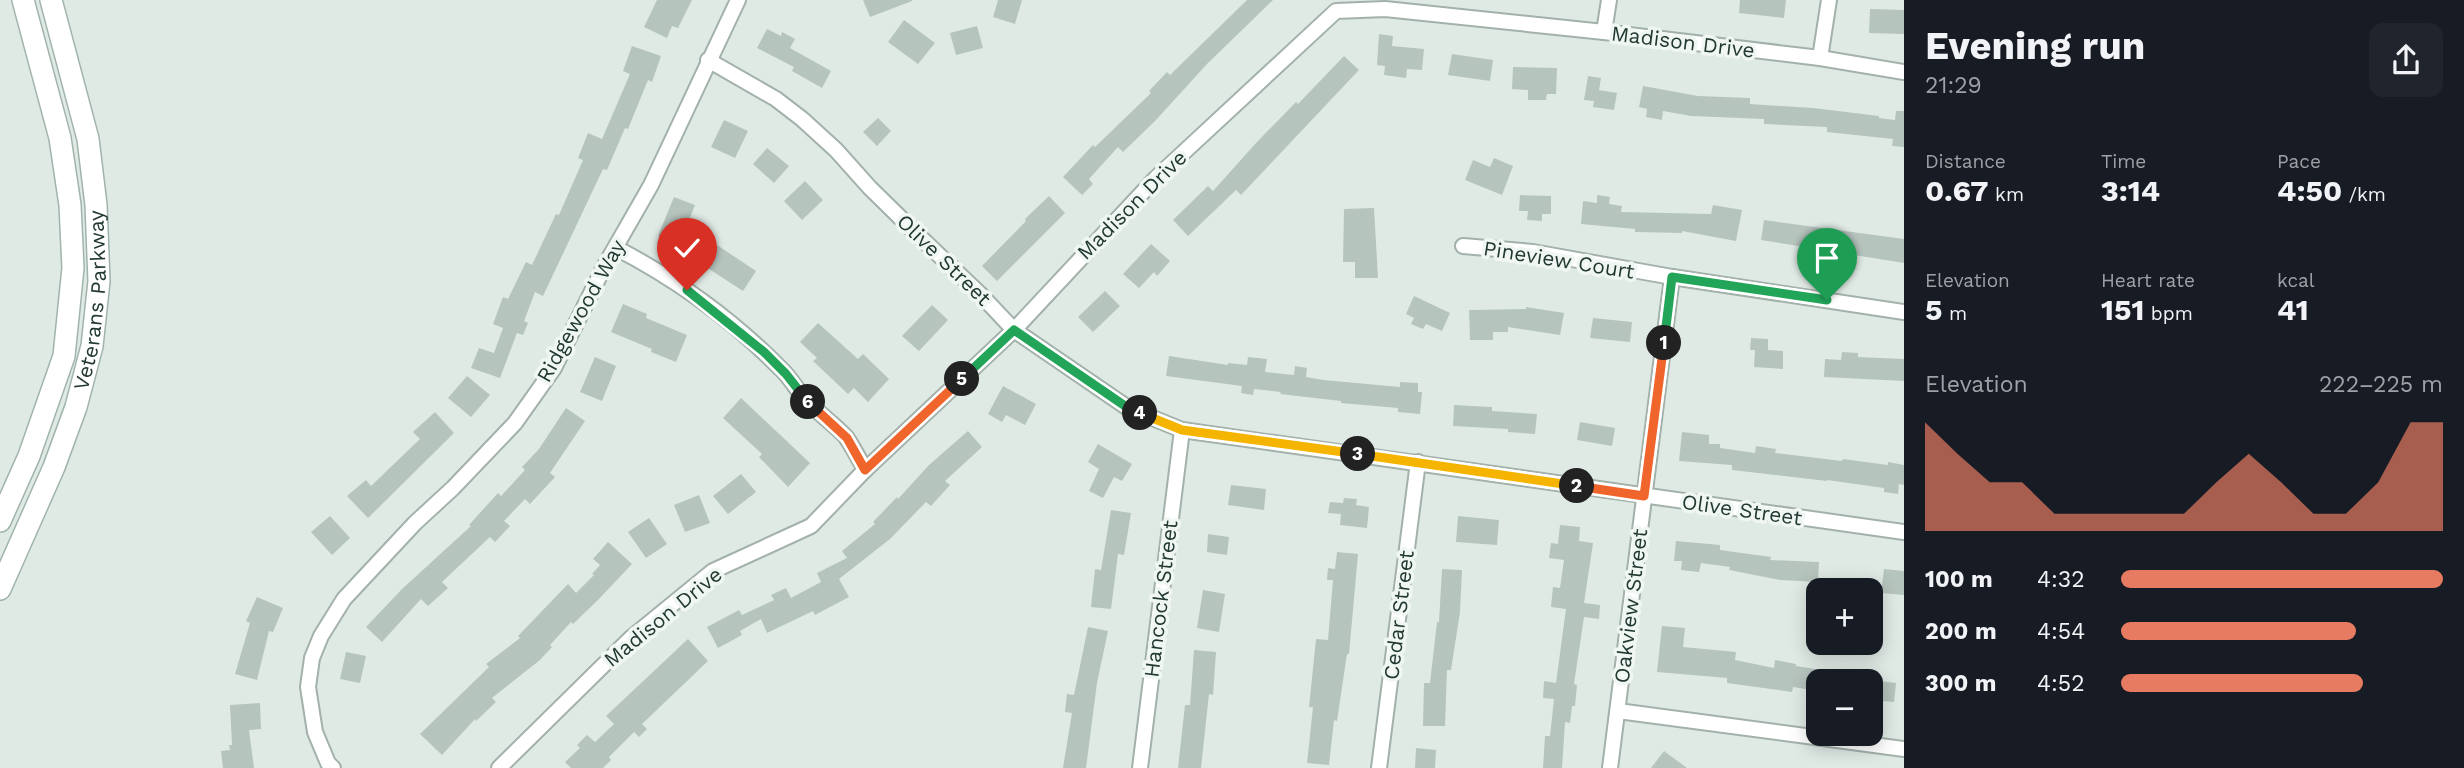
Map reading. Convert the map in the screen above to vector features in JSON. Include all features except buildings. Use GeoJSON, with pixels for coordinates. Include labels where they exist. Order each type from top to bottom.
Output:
{"type":"FeatureCollection","features":[{"type":"Feature","properties":{"kind":"main road","name":"Veterans Parkway"},"geometry":{"type":"LineString","coordinates":[[0,521],[29,456],[64,356],[73,268],[70,205],[60,138],[23,0]]}},
{"type":"Feature","properties":{"kind":"main road","name":"Veterans Parkway"},"geometry":{"type":"LineString","coordinates":[[0,589],[54,467],[76,407],[92,346],[99,281],[96,205],[88,139],[51,0]]}},
{"type":"Feature","properties":{"kind":"street","name":"Ridgewood Way"},"geometry":{"type":"LineString","coordinates":[[333,768],[328,763],[315,732],[308,687],[312,658],[321,635],[344,599],[515,423],[554,368],[669,150],[708,60],[738,0]]}},
{"type":"Feature","properties":{"kind":"street"},"geometry":{"type":"LineString","coordinates":[[1604,32],[1609,0]]}},
{"type":"Feature","properties":{"kind":"street"},"geometry":{"type":"LineString","coordinates":[[1820,58],[1829,0]]}},
{"type":"Feature","properties":{"kind":"street","name":"Madison Drive"},"geometry":{"type":"LineString","coordinates":[[499,768],[631,638],[713,571],[811,526],[865,470],[1014,330],[1156,178],[1336,12],[1385,9],[1604,32],[1820,58],[1904,72]]}},
{"type":"Feature","properties":{"kind":"street","name":"Olive Street"},"geometry":{"type":"LineString","coordinates":[[708,60],[776,99],[802,119],[1014,330],[1128,408],[1182,430],[1904,532]]}},
{"type":"Feature","properties":{"kind":"street","name":"Pineview Court"},"geometry":{"type":"LineString","coordinates":[[1463,246],[1533,251],[1672,277],[1904,312]]}},
{"type":"Feature","properties":{"kind":"street"},"geometry":{"type":"LineString","coordinates":[[616,248],[649,265],[696,296],[764,352],[786,374],[806,401],[847,438],[865,470]]}},
{"type":"Feature","properties":{"kind":"street","name":"Oakview Street"},"geometry":{"type":"LineString","coordinates":[[1610,768],[1672,277]]}},
{"type":"Feature","properties":{"kind":"street","name":"Hancock Street"},"geometry":{"type":"LineString","coordinates":[[1140,768],[1182,430]]}},
{"type":"Feature","properties":{"kind":"street","name":"Cedar Street"},"geometry":{"type":"LineString","coordinates":[[1379,768],[1418,462]]}},
{"type":"Feature","properties":{"kind":"street"},"geometry":{"type":"LineString","coordinates":[[1618,711],[1904,749]]}},
{"type":"Feature","properties":{"kind":"route"},"geometry":{"type":"LineString","coordinates":[[687,290],[712,307],[786,374],[806,401],[847,438],[865,470],[1014,330],[1128,408],[1182,430],[1644,496],[1672,277],[1827,300]]}}]}
